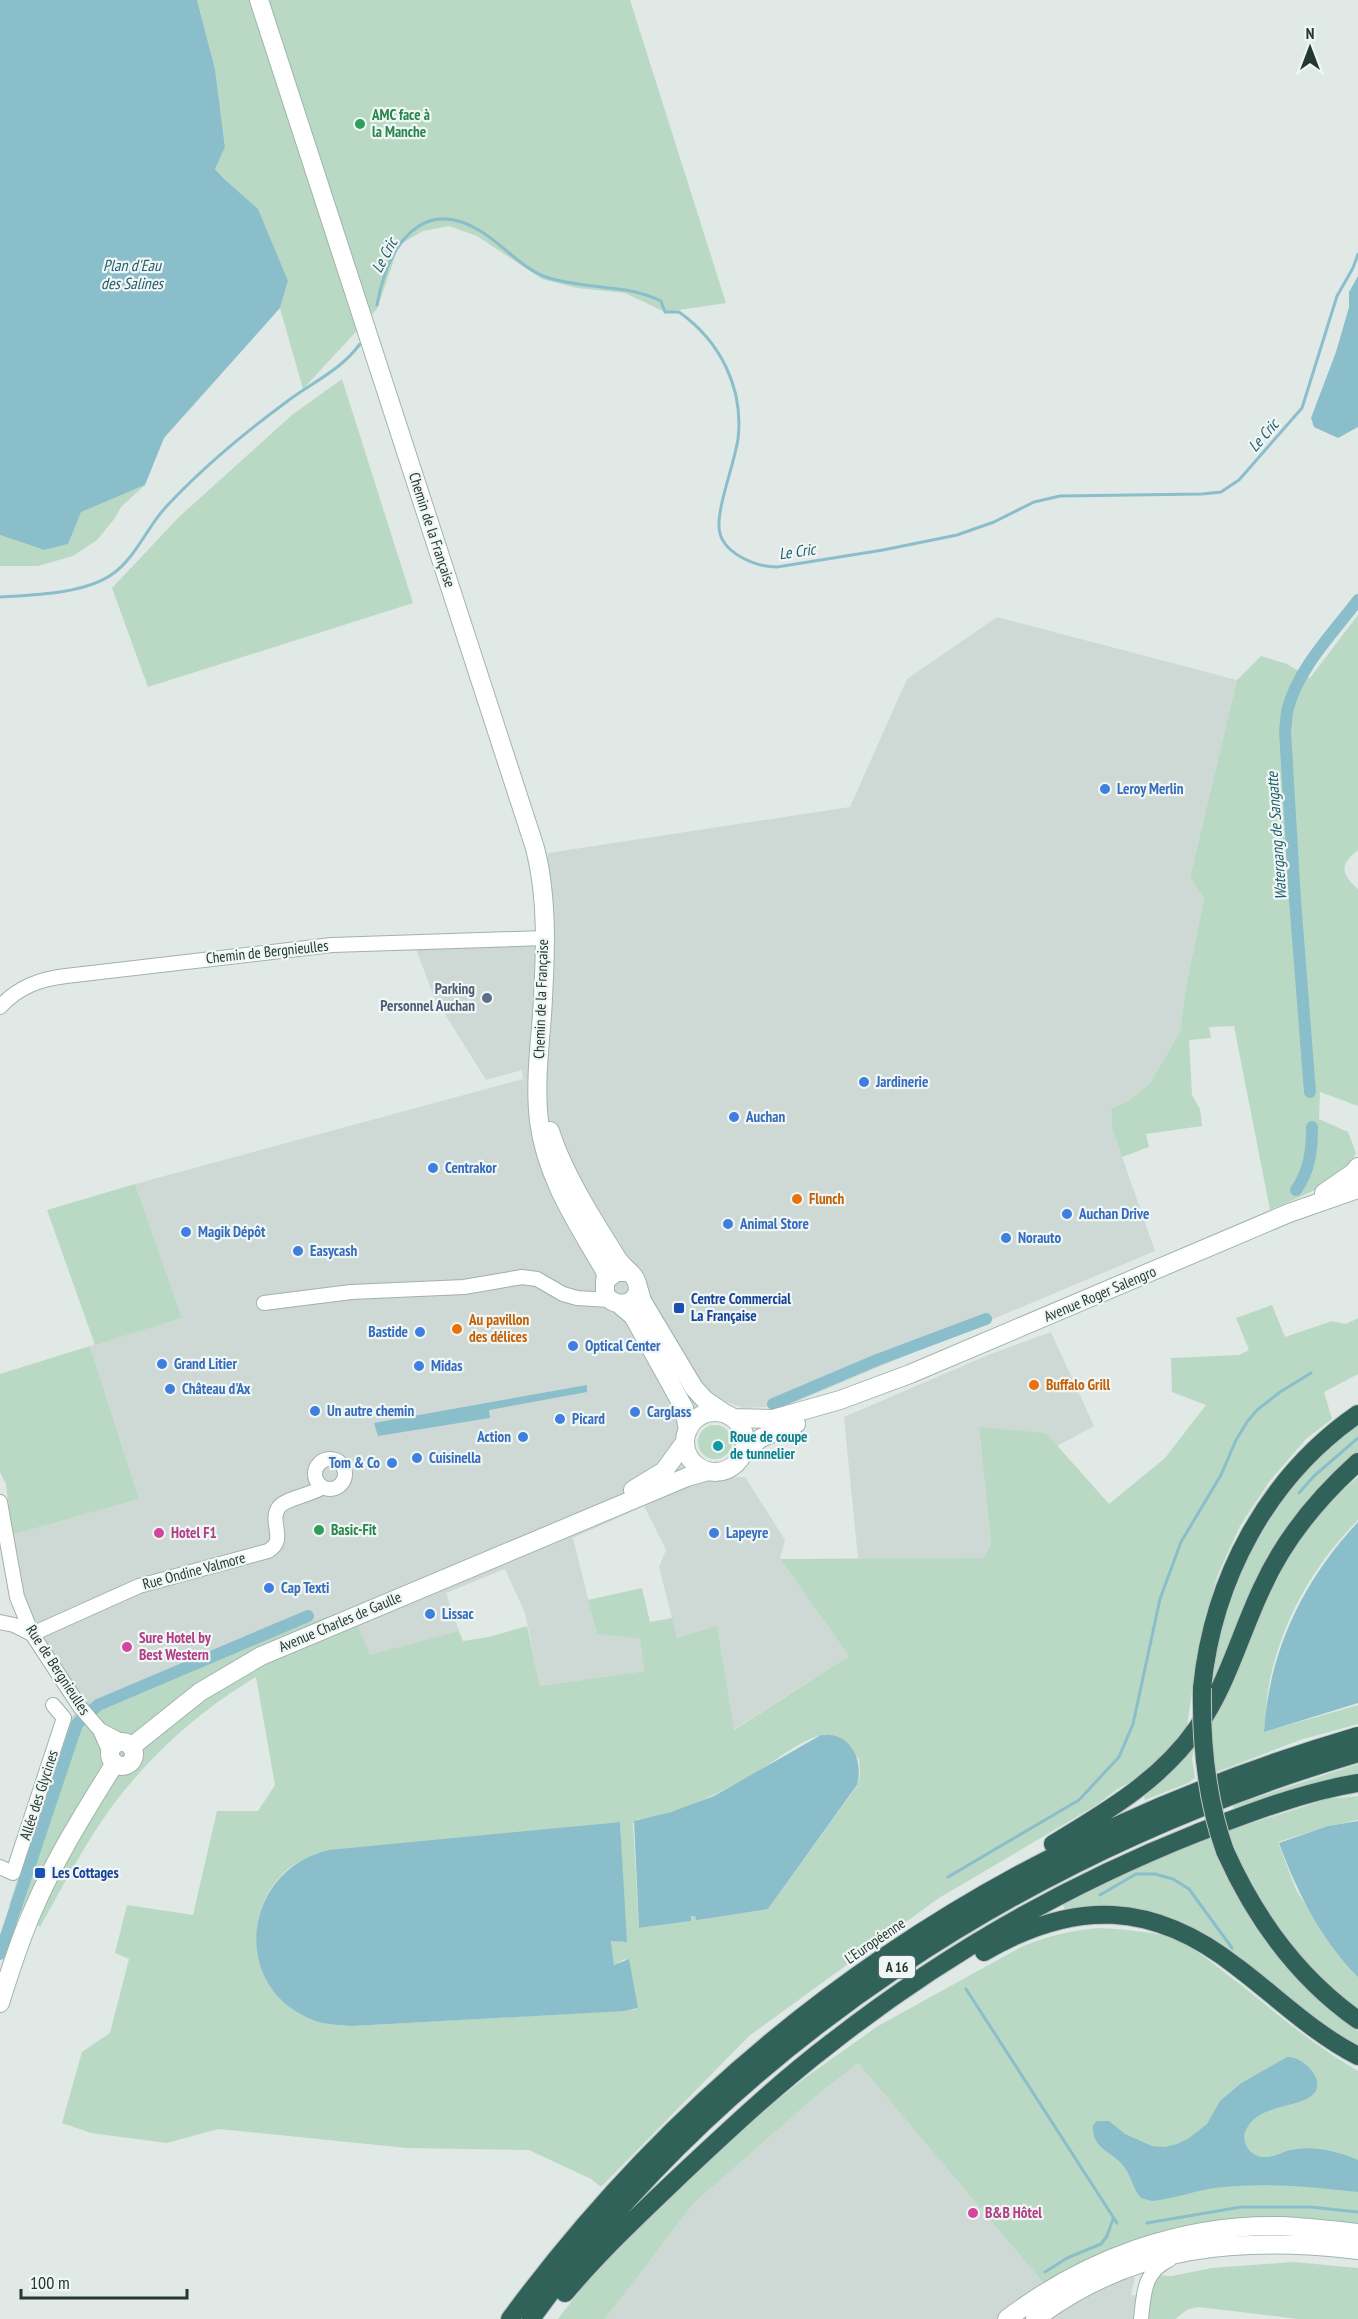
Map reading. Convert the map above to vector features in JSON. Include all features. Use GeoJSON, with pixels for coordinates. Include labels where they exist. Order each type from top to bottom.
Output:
{"type":"FeatureCollection","features":[{"type":"Feature","properties":{"kind":"highway"},"geometry":{"type":"LineString","coordinates":[[1358,1414],[1322,1442],[1298,1467],[1270,1502],[1246,1539],[1218,1608],[1208,1647],[1203,1688],[1203,1745],[1207,1782],[1225,1851],[1252,1906],[1290,1959],[1317,1987],[1358,2020]]}},
{"type":"Feature","properties":{"kind":"highway"},"geometry":{"type":"LineString","coordinates":[[909,1939],[963,1895],[1113,1807],[1147,1782],[1175,1756],[1207,1713],[1231,1664],[1261,1589],[1283,1549],[1311,1510],[1358,1462]]}},
{"type":"Feature","properties":{"kind":"highway","name":"L'Européenne"},"geometry":{"type":"LineString","coordinates":[[510,2319],[598,2208],[697,2106],[803,2014],[909,1939],[1004,1882],[1099,1834],[1179,1798],[1358,1736]]}},
{"type":"Feature","properties":{"kind":"highway","name":"A 16"},"geometry":{"type":"LineString","coordinates":[[531,2319],[612,2219],[701,2125],[799,2039],[885,1975],[975,1918],[1050,1876],[1108,1848],[1236,1794],[1358,1753]]}},
{"type":"Feature","properties":{"kind":"highway"},"geometry":{"type":"LineString","coordinates":[[544,2319],[619,2235],[758,2103],[830,2043],[906,1988],[981,1940],[1065,1893],[1138,1858],[1212,1827],[1295,1798],[1358,1783]]}},
{"type":"Feature","properties":{"kind":"highway"},"geometry":{"type":"LineString","coordinates":[[758,2103],[864,2028],[1003,1941],[1045,1923],[1090,1915],[1120,1916],[1149,1921],[1191,1936],[1236,1966],[1320,2033],[1358,2056]]}},
{"type":"Feature","properties":{"kind":"main road","name":"Chemin de la Française"},"geometry":{"type":"LineString","coordinates":[[259,0],[523,806],[540,866],[544,938],[538,1071],[539,1121],[550,1168],[558,1188],[604,1271],[610,1292],[633,1316],[684,1408],[686,1436]]}},
{"type":"Feature","properties":{"kind":"main road","name":"Chemin de la Française"},"geometry":{"type":"LineString","coordinates":[[538,1071],[546,1114],[556,1146],[600,1229],[618,1261],[633,1280],[642,1301],[691,1382],[705,1400],[728,1416]]}},
{"type":"Feature","properties":{"kind":"main road","name":"Avenue Roger Salengro"},"geometry":{"type":"LineString","coordinates":[[1289,1213],[1349,1176],[1358,1167]]}},
{"type":"Feature","properties":{"kind":"main road","name":"Avenue Roger Salengro"},"geometry":{"type":"LineString","coordinates":[[743,1452],[751,1444],[772,1433],[1289,1213],[1358,1189]]}},
{"type":"Feature","properties":{"kind":"main road"},"geometry":{"type":"LineString","coordinates":[[616,1272],[633,1280],[633,1300],[610,1292],[616,1272]]}},
{"type":"Feature","properties":{"kind":"main road","name":"Avenue Roger Salengro"},"geometry":{"type":"LineString","coordinates":[[728,1416],[767,1420],[780,1418],[829,1404],[910,1374]]}},
{"type":"Feature","properties":{"kind":"main road"},"geometry":{"type":"LineString","coordinates":[[713,1412],[728,1416],[741,1427],[744,1434],[743,1452],[730,1468],[718,1472],[698,1467],[690,1459],[686,1436],[694,1421],[713,1412]]}},
{"type":"Feature","properties":{"kind":"main road","name":"Avenue Charles de Gaulle"},"geometry":{"type":"LineString","coordinates":[[567,1528],[660,1474],[673,1461],[686,1436]]}},
{"type":"Feature","properties":{"kind":"main road","name":"Avenue Charles de Gaulle"},"geometry":{"type":"LineString","coordinates":[[0,2003],[20,1943],[41,1892],[70,1836],[120,1752],[200,1692],[261,1656],[694,1474],[708,1471]]}},
{"type":"Feature","properties":{"kind":"main road"},"geometry":{"type":"LineString","coordinates":[[1007,2319],[1041,2294],[1085,2269],[1125,2253],[1180,2236],[1261,2226],[1358,2233]]}},
{"type":"Feature","properties":{"kind":"main road"},"geometry":{"type":"LineString","coordinates":[[1035,2319],[1071,2293],[1109,2274],[1164,2256],[1213,2248],[1274,2243],[1358,2250]]}},
{"type":"Feature","properties":{"kind":"street","name":"Chemin de Bergnieulles"},"geometry":{"type":"LineString","coordinates":[[0,1007],[27,986],[49,978],[78,974],[332,945],[544,938]]}},
{"type":"Feature","properties":{"kind":"street"},"geometry":{"type":"LineString","coordinates":[[264,1303],[351,1292],[464,1287],[522,1277],[537,1279],[569,1296],[610,1292]]}},
{"type":"Feature","properties":{"kind":"street","name":"Rue Ondine Valmore"},"geometry":{"type":"LineString","coordinates":[[32,1634],[139,1586],[268,1551],[276,1543],[278,1536],[276,1518],[279,1507],[285,1502],[314,1493],[323,1486]]}},
{"type":"Feature","properties":{"kind":"street","name":"Rue de Bergnieulles"},"geometry":{"type":"LineString","coordinates":[[0,1502],[15,1590],[21,1611],[32,1634],[80,1707],[120,1752]]}},
{"type":"Feature","properties":{"kind":"street"},"geometry":{"type":"LineString","coordinates":[[0,1620],[21,1611]]}},
{"type":"Feature","properties":{"kind":"street"},"geometry":{"type":"LineString","coordinates":[[0,1620],[32,1634]]}},
{"type":"Feature","properties":{"kind":"street","name":"Allée des Glycines"},"geometry":{"type":"LineString","coordinates":[[0,1867],[13,1873],[64,1718],[53,1705]]}},
{"type":"Feature","properties":{"kind":"street"},"geometry":{"type":"LineString","coordinates":[[1141,2319],[1145,2283],[1152,2272],[1167,2261],[1213,2248]]}},
{"type":"Feature","properties":{"kind":"shaded area"},"geometry":{"type":"Polygon","coordinates":[[[997,617],[1237,680],[1190,877],[1204,899],[1186,986],[1180,1032],[1150,1083],[1131,1099],[1111,1109],[1112,1128],[1155,1251],[786,1406],[744,1408],[716,1399],[682,1416],[682,1432],[678,1444],[683,1465],[699,1478],[745,1477],[785,1540],[780,1559],[849,1656],[733,1730],[717,1627],[677,1638],[659,1567],[666,1550],[644,1506],[573,1538],[597,1634],[640,1639],[644,1671],[540,1686],[525,1613],[505,1569],[446,1593],[459,1631],[370,1656],[351,1610],[286,1630],[100,1709],[88,1701],[59,1668],[33,1624],[21,1589],[12,1535],[139,1499],[90,1346],[182,1318],[135,1184],[523,1079],[522,1070],[486,1080],[433,995],[412,938],[535,933],[548,853],[850,807],[907,679],[997,617]]]}},
{"type":"Feature","properties":{"kind":"shaded area"},"geometry":{"type":"Polygon","coordinates":[[[1051,1332],[1094,1426],[1057,1446],[1046,1433],[979,1428],[991,1544],[983,1558],[858,1559],[844,1417],[988,1355],[1051,1332]]]}},
{"type":"Feature","properties":{"kind":"shaded area"},"geometry":{"type":"Polygon","coordinates":[[[858,2063],[1045,2285],[1135,2277],[1131,2295],[1150,2296],[1148,2319],[605,2319],[694,2203],[815,2097],[858,2063]]]}},
{"type":"Feature","properties":{"kind":"green space"},"geometry":{"type":"Polygon","coordinates":[[[197,0],[630,0],[726,303],[665,312],[625,293],[577,288],[542,279],[477,236],[449,226],[423,231],[399,245],[377,309],[303,389],[280,308],[288,281],[215,169],[225,146],[215,69],[197,0]]]}},
{"type":"Feature","properties":{"kind":"green space"},"geometry":{"type":"Polygon","coordinates":[[[342,379],[413,603],[148,687],[112,588],[179,517],[292,415],[342,379]]]}},
{"type":"Feature","properties":{"kind":"green space"},"geometry":{"type":"Polygon","coordinates":[[[145,485],[121,507],[97,540],[73,556],[38,566],[0,566],[0,535],[44,550],[67,544],[80,512],[145,485]]]}},
{"type":"Feature","properties":{"kind":"green space"},"geometry":{"type":"Polygon","coordinates":[[[1358,615],[1358,850],[1348,860],[1344,870],[1348,879],[1358,889],[1358,1106],[1320,1092],[1319,1119],[1348,1132],[1356,1153],[1349,1164],[1329,1181],[1270,1210],[1234,1026],[1209,1027],[1211,1038],[1189,1040],[1192,1095],[1200,1109],[1202,1126],[1146,1134],[1149,1147],[1122,1157],[1112,1128],[1111,1109],[1131,1099],[1150,1083],[1180,1032],[1186,986],[1204,899],[1190,877],[1237,680],[1261,656],[1287,664],[1310,678],[1358,615]]]}},
{"type":"Feature","properties":{"kind":"green space"},"geometry":{"type":"Polygon","coordinates":[[[135,1184],[182,1318],[95,1345],[47,1210],[135,1184]]]}},
{"type":"Feature","properties":{"kind":"green space"},"geometry":{"type":"Polygon","coordinates":[[[1272,1305],[1285,1337],[1332,1321],[1346,1324],[1358,1318],[1358,1374],[1324,1392],[1332,1419],[1306,1439],[1269,1482],[1240,1526],[1218,1574],[1200,1637],[1187,1726],[1153,1769],[939,1898],[749,2036],[601,2187],[591,2179],[529,2150],[407,2148],[218,2129],[167,2143],[91,2133],[62,2123],[82,2052],[110,2033],[129,1959],[115,1953],[127,1905],[193,1915],[217,1811],[258,1811],[275,1785],[256,1677],[216,1703],[178,1734],[128,1786],[93,1834],[40,1927],[9,1905],[72,1717],[88,1701],[100,1709],[286,1630],[351,1609],[370,1655],[459,1631],[463,1641],[489,1637],[527,1626],[540,1686],[644,1671],[640,1639],[597,1634],[588,1600],[642,1588],[650,1622],[672,1618],[677,1638],[717,1626],[734,1730],[849,1656],[780,1559],[983,1558],[991,1544],[979,1427],[1046,1433],[1109,1504],[1165,1458],[1206,1405],[1172,1392],[1171,1358],[1239,1355],[1249,1350],[1236,1318],[1272,1305]],[[825,1734],[799,1744],[760,1770],[715,1794],[685,1807],[636,1820],[633,1823],[639,1928],[691,1921],[691,1916],[695,1916],[698,1920],[768,1909],[857,1786],[860,1775],[859,1759],[825,1734]],[[620,1822],[320,1852],[287,1870],[272,1887],[263,1906],[258,1926],[258,1948],[262,1968],[272,1987],[286,2003],[310,2019],[334,2025],[353,2026],[634,2010],[638,2008],[625,1959],[614,1965],[611,1940],[623,1942],[625,1926],[620,1822]]]}},
{"type":"Feature","properties":{"kind":"green space"},"geometry":{"type":"Polygon","coordinates":[[[90,1346],[139,1499],[12,1535],[6,1484],[0,1472],[0,1374],[90,1346]]]}},
{"type":"Feature","properties":{"kind":"green space"},"geometry":{"type":"Polygon","coordinates":[[[1358,1420],[1358,1455],[1322,1487],[1207,1692],[1211,1658],[1248,1547],[1287,1487],[1358,1420]]]}},
{"type":"Feature","properties":{"kind":"green space"},"geometry":{"type":"Polygon","coordinates":[[[715,1425],[727,1430],[732,1442],[727,1454],[715,1459],[703,1454],[698,1442],[703,1430],[715,1425]]]}},
{"type":"Feature","properties":{"kind":"green space"},"geometry":{"type":"Polygon","coordinates":[[[1358,1477],[1358,1520],[1313,1575],[1282,1639],[1269,1685],[1264,1732],[1358,1705],[1358,1724],[1300,1740],[1214,1773],[1208,1723],[1267,1598],[1293,1548],[1309,1525],[1334,1497],[1358,1477]]]}},
{"type":"Feature","properties":{"kind":"green space"},"geometry":{"type":"Polygon","coordinates":[[[1194,1747],[1192,1759],[1195,1778],[1145,1800],[1143,1794],[1194,1747]]]}},
{"type":"Feature","properties":{"kind":"green space"},"geometry":{"type":"Polygon","coordinates":[[[1358,1764],[1358,1776],[1234,1811],[1233,1805],[1358,1764]]]}},
{"type":"Feature","properties":{"kind":"green space"},"geometry":{"type":"Polygon","coordinates":[[[1358,1796],[1358,1820],[1329,1826],[1278,1842],[1296,1890],[1338,1954],[1358,1977],[1358,2013],[1324,1985],[1289,1947],[1242,1871],[1227,1831],[1328,1799],[1358,1796]]]}},
{"type":"Feature","properties":{"kind":"green space"},"geometry":{"type":"Polygon","coordinates":[[[1210,1835],[1237,1895],[1268,1945],[1307,1989],[1358,2031],[1358,2049],[1337,2037],[1220,1946],[1175,1920],[1065,1911],[1062,1902],[1210,1835]]]}},
{"type":"Feature","properties":{"kind":"green space"},"geometry":{"type":"Polygon","coordinates":[[[1099,1928],[1159,1934],[1184,1943],[1312,2041],[1358,2071],[1358,2228],[1252,2221],[1045,2285],[858,2063],[815,2097],[694,2203],[605,2319],[558,2319],[591,2276],[725,2142],[806,2077],[878,2026],[1023,1946],[1060,1934],[1099,1928]]]}},
{"type":"Feature","properties":{"kind":"green space"},"geometry":{"type":"Polygon","coordinates":[[[1294,2262],[1358,2268],[1358,2319],[1298,2319],[1199,2307],[1188,2309],[1175,2319],[1148,2319],[1154,2275],[1172,2276],[1212,2268],[1294,2262]]]}},
{"type":"Feature","properties":{"kind":"water","name":"Plan d'Eau des Salines"},"geometry":{"type":"Polygon","coordinates":[[[0,0],[197,0],[215,69],[225,147],[215,169],[258,209],[288,281],[280,308],[164,438],[145,485],[81,512],[68,544],[44,550],[0,535],[0,0]]]}},
{"type":"Feature","properties":{"kind":"water"},"geometry":{"type":"Polygon","coordinates":[[[1358,276],[1358,427],[1338,438],[1314,427],[1311,418],[1336,352],[1349,307],[1349,292],[1358,276]]]}},
{"type":"Feature","properties":{"kind":"water"},"geometry":{"type":"Polygon","coordinates":[[[587,1385],[587,1392],[489,1410],[490,1418],[378,1436],[374,1423],[587,1385]]]}},
{"type":"Feature","properties":{"kind":"water"},"geometry":{"type":"Polygon","coordinates":[[[1358,1522],[1358,1703],[1264,1732],[1273,1673],[1292,1619],[1321,1568],[1358,1522]]]}},
{"type":"Feature","properties":{"kind":"water"},"geometry":{"type":"Polygon","coordinates":[[[821,1735],[840,1738],[853,1750],[859,1766],[857,1785],[768,1909],[698,1920],[695,1916],[691,1916],[691,1921],[639,1928],[634,1821],[671,1812],[714,1796],[821,1735]]]}},
{"type":"Feature","properties":{"kind":"water"},"geometry":{"type":"Polygon","coordinates":[[[1358,1821],[1358,1977],[1321,1931],[1302,1897],[1279,1843],[1328,1826],[1358,1821]]]}},
{"type":"Feature","properties":{"kind":"water"},"geometry":{"type":"Polygon","coordinates":[[[620,1822],[627,1942],[611,1941],[614,1965],[629,1959],[638,2008],[625,2011],[353,2026],[313,2020],[286,2004],[268,1982],[258,1957],[257,1930],[264,1903],[278,1880],[300,1861],[329,1850],[620,1822]]]}},
{"type":"Feature","properties":{"kind":"water"},"geometry":{"type":"Polygon","coordinates":[[[1287,2057],[1301,2061],[1310,2068],[1316,2077],[1316,2090],[1310,2097],[1277,2108],[1254,2119],[1245,2133],[1246,2145],[1251,2152],[1261,2157],[1308,2148],[1333,2152],[1358,2160],[1358,2192],[1251,2185],[1215,2188],[1152,2201],[1141,2198],[1125,2168],[1099,2145],[1093,2133],[1093,2125],[1097,2121],[1109,2121],[1125,2134],[1152,2146],[1165,2147],[1177,2144],[1207,2124],[1220,2101],[1240,2084],[1287,2057]]]}},
{"type":"Feature","properties":{"kind":"waterway","name":"Le Cric"},"geometry":{"type":"LineString","coordinates":[[377,305],[389,264],[398,247],[410,233],[424,223],[441,219],[460,222],[482,232],[529,268],[546,277],[575,284],[633,291],[661,301],[665,312],[679,312],[694,324],[717,351],[733,384],[737,402],[738,439],[719,518],[721,536],[732,551],[740,557],[759,564],[777,567],[883,550],[957,535],[994,522],[1034,502],[1060,496],[1221,492],[1239,480],[1302,408],[1337,296],[1358,254]]}},
{"type":"Feature","properties":{"kind":"waterway","name":"Le Cric"},"geometry":{"type":"LineString","coordinates":[[0,597],[72,590],[111,575],[127,561],[165,508],[208,466],[269,415],[343,362],[360,344]]}},
{"type":"Feature","properties":{"kind":"waterway","name":"Watergang de Sangatte"},"geometry":{"type":"LineString","coordinates":[[1310,1092],[1295,900],[1286,717],[1300,678],[1358,600]]}},
{"type":"Feature","properties":{"kind":"waterway"},"geometry":{"type":"LineString","coordinates":[[1296,1190],[1309,1160],[1312,1127]]}},
{"type":"Feature","properties":{"kind":"waterway"},"geometry":{"type":"LineString","coordinates":[[773,1404],[877,1360],[986,1319]]}},
{"type":"Feature","properties":{"kind":"waterway"},"geometry":{"type":"LineString","coordinates":[[948,1877],[1079,1800],[1119,1757],[1133,1724],[1160,1599],[1181,1542],[1221,1475],[1236,1440],[1247,1422],[1257,1410],[1280,1392],[1311,1373]]}},
{"type":"Feature","properties":{"kind":"waterway"},"geometry":{"type":"LineString","coordinates":[[1299,1493],[1314,1476],[1358,1438]]}},
{"type":"Feature","properties":{"kind":"waterway"},"geometry":{"type":"LineString","coordinates":[[0,1954],[77,1724],[98,1705],[308,1616]]}},
{"type":"Feature","properties":{"kind":"waterway"},"geometry":{"type":"LineString","coordinates":[[1100,1895],[1136,1874],[1155,1874],[1173,1879],[1189,1889],[1232,1948]]}},
{"type":"Feature","properties":{"kind":"waterway"},"geometry":{"type":"LineString","coordinates":[[966,1989],[1117,2223]]}},
{"type":"Feature","properties":{"kind":"waterway"},"geometry":{"type":"LineString","coordinates":[[1147,2223],[1241,2207],[1310,2207],[1358,2212]]}},
{"type":"Feature","properties":{"kind":"waterway"},"geometry":{"type":"LineString","coordinates":[[1045,2272],[1067,2258],[1101,2244],[1107,2236],[1113,2219]]}},
{"type":"Feature","properties":{"kind":"place","name":"AMC face à la Manche"},"geometry":{"type":"Point","coordinates":[360,124]}},
{"type":"Feature","properties":{"kind":"place","name":"Leroy Merlin"},"geometry":{"type":"Point","coordinates":[1105,789]}},
{"type":"Feature","properties":{"kind":"place","name":"Parking Personnel Auchan"},"geometry":{"type":"Point","coordinates":[487,998]}},
{"type":"Feature","properties":{"kind":"place","name":"Jardinerie"},"geometry":{"type":"Point","coordinates":[864,1082]}},
{"type":"Feature","properties":{"kind":"place","name":"Auchan"},"geometry":{"type":"Point","coordinates":[734,1117]}},
{"type":"Feature","properties":{"kind":"place","name":"Centrakor"},"geometry":{"type":"Point","coordinates":[433,1168]}},
{"type":"Feature","properties":{"kind":"place","name":"Flunch"},"geometry":{"type":"Point","coordinates":[797,1199]}},
{"type":"Feature","properties":{"kind":"place","name":"Auchan Drive"},"geometry":{"type":"Point","coordinates":[1067,1214]}},
{"type":"Feature","properties":{"kind":"place","name":"Animal Store"},"geometry":{"type":"Point","coordinates":[728,1224]}},
{"type":"Feature","properties":{"kind":"place","name":"Magik Dépôt"},"geometry":{"type":"Point","coordinates":[186,1232]}},
{"type":"Feature","properties":{"kind":"place","name":"Norauto"},"geometry":{"type":"Point","coordinates":[1006,1238]}},
{"type":"Feature","properties":{"kind":"place","name":"Easycash"},"geometry":{"type":"Point","coordinates":[298,1251]}},
{"type":"Feature","properties":{"kind":"place","name":"Centre Commercial La Française"},"geometry":{"type":"Point","coordinates":[679,1308]}},
{"type":"Feature","properties":{"kind":"place","name":"Au pavillon des délices"},"geometry":{"type":"Point","coordinates":[457,1329]}},
{"type":"Feature","properties":{"kind":"place","name":"Bastide"},"geometry":{"type":"Point","coordinates":[420,1332]}},
{"type":"Feature","properties":{"kind":"place","name":"Optical Center"},"geometry":{"type":"Point","coordinates":[573,1346]}},
{"type":"Feature","properties":{"kind":"place","name":"Grand Litier"},"geometry":{"type":"Point","coordinates":[162,1364]}},
{"type":"Feature","properties":{"kind":"place","name":"Midas"},"geometry":{"type":"Point","coordinates":[419,1366]}},
{"type":"Feature","properties":{"kind":"place","name":"Buffalo Grill"},"geometry":{"type":"Point","coordinates":[1034,1385]}},
{"type":"Feature","properties":{"kind":"place","name":"Château d'Ax"},"geometry":{"type":"Point","coordinates":[170,1389]}},
{"type":"Feature","properties":{"kind":"place","name":"Un autre chemin"},"geometry":{"type":"Point","coordinates":[315,1411]}},
{"type":"Feature","properties":{"kind":"place","name":"Carglass"},"geometry":{"type":"Point","coordinates":[635,1412]}},
{"type":"Feature","properties":{"kind":"place","name":"Picard"},"geometry":{"type":"Point","coordinates":[560,1419]}},
{"type":"Feature","properties":{"kind":"place","name":"Action"},"geometry":{"type":"Point","coordinates":[523,1437]}},
{"type":"Feature","properties":{"kind":"place","name":"Roue de coupe de tunnelier"},"geometry":{"type":"Point","coordinates":[718,1446]}},
{"type":"Feature","properties":{"kind":"place","name":"Cuisinella"},"geometry":{"type":"Point","coordinates":[417,1458]}},
{"type":"Feature","properties":{"kind":"place","name":"Tom & Co"},"geometry":{"type":"Point","coordinates":[392,1463]}},
{"type":"Feature","properties":{"kind":"place","name":"Basic-Fit"},"geometry":{"type":"Point","coordinates":[319,1530]}},
{"type":"Feature","properties":{"kind":"place","name":"Hotel F1"},"geometry":{"type":"Point","coordinates":[159,1533]}},
{"type":"Feature","properties":{"kind":"place","name":"Lapeyre"},"geometry":{"type":"Point","coordinates":[714,1533]}},
{"type":"Feature","properties":{"kind":"place","name":"Cap Texti"},"geometry":{"type":"Point","coordinates":[269,1588]}},
{"type":"Feature","properties":{"kind":"place","name":"Lissac"},"geometry":{"type":"Point","coordinates":[430,1614]}},
{"type":"Feature","properties":{"kind":"place","name":"Sure Hotel by Best Western"},"geometry":{"type":"Point","coordinates":[127,1647]}},
{"type":"Feature","properties":{"kind":"place","name":"Les Cottages"},"geometry":{"type":"Point","coordinates":[40,1873]}},
{"type":"Feature","properties":{"kind":"place","name":"B&B Hôtel"},"geometry":{"type":"Point","coordinates":[973,2213]}}]}
